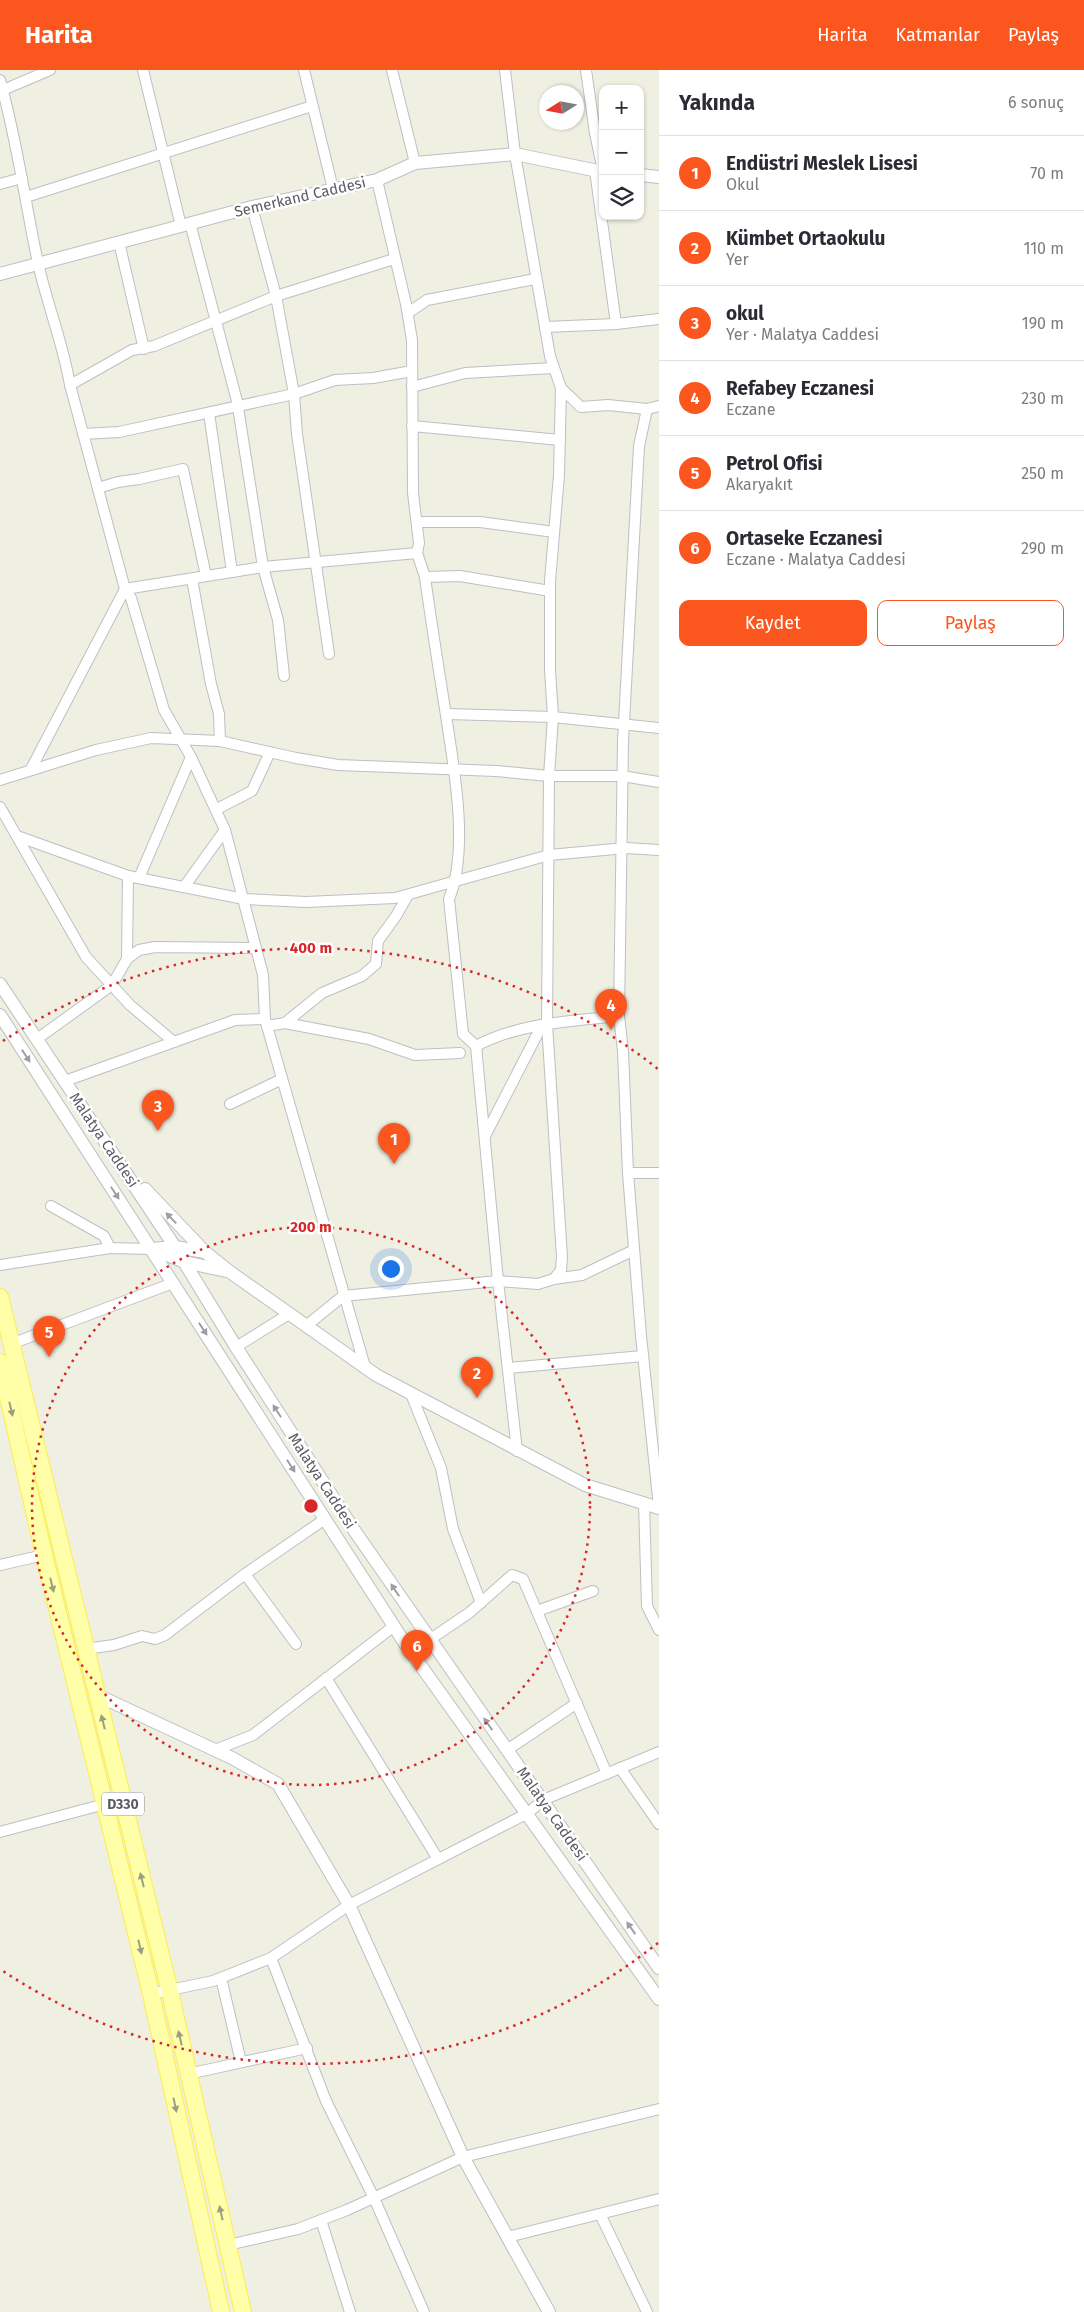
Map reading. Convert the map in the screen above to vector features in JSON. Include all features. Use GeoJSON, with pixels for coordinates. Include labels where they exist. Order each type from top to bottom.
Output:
{"type":"FeatureCollection","features":[{"type":"Feature","properties":{"kind":"main road","name":"D330"},"geometry":{"type":"LineString","coordinates":[[0,1297],[96,1696],[170,1992],[243,2312]]}},
{"type":"Feature","properties":{"kind":"main road","name":"D330"},"geometry":{"type":"LineString","coordinates":[[0,1362],[44,1555],[151,1994],[221,2312]]}},
{"type":"Feature","properties":{"kind":"street"},"geometry":{"type":"LineString","coordinates":[[50,70],[1,85],[3,103],[26,197],[38,264],[66,359],[70,385],[125,589],[131,598],[164,710],[217,809],[225,830],[263,975],[266,1023],[343,1296],[365,1367]]}},
{"type":"Feature","properties":{"kind":"street"},"geometry":{"type":"LineString","coordinates":[[143,70],[163,154],[216,320],[238,406],[263,567],[278,620],[284,676]]}},
{"type":"Feature","properties":{"kind":"street"},"geometry":{"type":"LineString","coordinates":[[304,70],[333,189]]}},
{"type":"Feature","properties":{"kind":"street"},"geometry":{"type":"LineString","coordinates":[[392,70],[415,163]]}},
{"type":"Feature","properties":{"kind":"street"},"geometry":{"type":"LineString","coordinates":[[505,70],[515,154],[535,279],[554,368],[561,388],[560,440],[550,591],[550,670],[553,717],[549,776],[549,855],[544,1024],[562,1257],[561,1270],[554,1279]]}},
{"type":"Feature","properties":{"kind":"street"},"geometry":{"type":"LineString","coordinates":[[586,70],[599,164]]}},
{"type":"Feature","properties":{"kind":"street"},"geometry":{"type":"LineString","coordinates":[[26,197],[312,106]]}},
{"type":"Feature","properties":{"kind":"street","name":"Semerkand Caddesi"},"geometry":{"type":"LineString","coordinates":[[0,274],[252,207],[377,180],[415,163],[515,154],[599,171]]}},
{"type":"Feature","properties":{"kind":"street"},"geometry":{"type":"LineString","coordinates":[[600,175],[616,324]]}},
{"type":"Feature","properties":{"kind":"street"},"geometry":{"type":"LineString","coordinates":[[644,175],[659,177]]}},
{"type":"Feature","properties":{"kind":"street"},"geometry":{"type":"LineString","coordinates":[[0,184],[22,178]]}},
{"type":"Feature","properties":{"kind":"street"},"geometry":{"type":"LineString","coordinates":[[377,180],[408,313],[412,340],[413,493],[419,543],[417,553],[425,577],[455,769],[459,853],[456,882],[449,898],[463,1034],[476,1046],[498,1281],[517,1451]]}},
{"type":"Feature","properties":{"kind":"street"},"geometry":{"type":"LineString","coordinates":[[252,207],[276,296],[294,394],[297,434],[329,654]]}},
{"type":"Feature","properties":{"kind":"street"},"geometry":{"type":"LineString","coordinates":[[119,242],[144,348]]}},
{"type":"Feature","properties":{"kind":"street"},"geometry":{"type":"LineString","coordinates":[[70,385],[132,350],[144,348],[276,296],[394,259]]}},
{"type":"Feature","properties":{"kind":"street"},"geometry":{"type":"LineString","coordinates":[[408,313],[427,300],[535,279]]}},
{"type":"Feature","properties":{"kind":"street"},"geometry":{"type":"LineString","coordinates":[[545,326],[616,324],[659,319]]}},
{"type":"Feature","properties":{"kind":"street"},"geometry":{"type":"LineString","coordinates":[[412,387],[465,373],[554,368]]}},
{"type":"Feature","properties":{"kind":"street"},"geometry":{"type":"LineString","coordinates":[[84,434],[119,432],[209,413],[294,394],[335,380],[373,378],[412,371]]}},
{"type":"Feature","properties":{"kind":"street"},"geometry":{"type":"LineString","coordinates":[[561,388],[581,407],[608,405],[646,409],[659,406]]}},
{"type":"Feature","properties":{"kind":"street"},"geometry":{"type":"LineString","coordinates":[[116,1158],[205,1252],[230,1272],[365,1367],[517,1451],[585,1485],[659,1507],[634,1250],[628,1173],[623,1051],[618,1016],[624,724],[638,446],[646,409]]}},
{"type":"Feature","properties":{"kind":"street"},"geometry":{"type":"LineString","coordinates":[[209,413],[232,572]]}},
{"type":"Feature","properties":{"kind":"street"},"geometry":{"type":"LineString","coordinates":[[412,426],[560,440]]}},
{"type":"Feature","properties":{"kind":"street"},"geometry":{"type":"LineString","coordinates":[[98,488],[183,469],[206,576]]}},
{"type":"Feature","properties":{"kind":"street"},"geometry":{"type":"LineString","coordinates":[[417,522],[480,522],[554,532]]}},
{"type":"Feature","properties":{"kind":"street"},"geometry":{"type":"LineString","coordinates":[[125,589],[263,567],[417,553]]}},
{"type":"Feature","properties":{"kind":"street"},"geometry":{"type":"LineString","coordinates":[[425,577],[460,576],[550,591]]}},
{"type":"Feature","properties":{"kind":"street"},"geometry":{"type":"LineString","coordinates":[[192,579],[211,684],[219,714],[220,741]]}},
{"type":"Feature","properties":{"kind":"street"},"geometry":{"type":"LineString","coordinates":[[31,769],[125,589]]}},
{"type":"Feature","properties":{"kind":"street"},"geometry":{"type":"LineString","coordinates":[[446,714],[553,717],[659,728]]}},
{"type":"Feature","properties":{"kind":"street"},"geometry":{"type":"LineString","coordinates":[[0,780],[96,750],[151,738],[220,741],[338,764],[496,771],[549,776],[622,776],[659,782]]}},
{"type":"Feature","properties":{"kind":"street"},"geometry":{"type":"LineString","coordinates":[[217,809],[252,791],[270,752]]}},
{"type":"Feature","properties":{"kind":"street"},"geometry":{"type":"LineString","coordinates":[[127,959],[133,877],[190,757]]}},
{"type":"Feature","properties":{"kind":"street"},"geometry":{"type":"LineString","coordinates":[[0,807],[86,957],[130,1005],[174,1042]]}},
{"type":"Feature","properties":{"kind":"street"},"geometry":{"type":"LineString","coordinates":[[184,887],[225,830]]}},
{"type":"Feature","properties":{"kind":"street"},"geometry":{"type":"LineString","coordinates":[[17,836],[133,877],[244,899],[306,902],[395,898],[549,855],[620,849],[659,850]]}},
{"type":"Feature","properties":{"kind":"street"},"geometry":{"type":"LineString","coordinates":[[284,1023],[322,993],[362,976],[376,964],[378,941],[408,895]]}},
{"type":"Feature","properties":{"kind":"street"},"geometry":{"type":"LineString","coordinates":[[37,1040],[112,985],[127,959],[139,950],[155,947],[256,948]]}},
{"type":"Feature","properties":{"kind":"street","name":"Malatya Caddesi"},"geometry":{"type":"LineString","coordinates":[[0,984],[185,1262],[236,1347],[354,1530],[659,1968]]}},
{"type":"Feature","properties":{"kind":"street"},"geometry":{"type":"LineString","coordinates":[[0,1015],[394,1626],[659,1999]]}},
{"type":"Feature","properties":{"kind":"street"},"geometry":{"type":"LineString","coordinates":[[476,1046],[494,1036],[544,1024],[618,1016]]}},
{"type":"Feature","properties":{"kind":"street"},"geometry":{"type":"LineString","coordinates":[[65,1081],[236,1020],[284,1023],[368,1038],[415,1055],[460,1052]]}},
{"type":"Feature","properties":{"kind":"street"},"geometry":{"type":"LineString","coordinates":[[485,1137],[544,1024]]}},
{"type":"Feature","properties":{"kind":"street"},"geometry":{"type":"LineString","coordinates":[[230,1104],[282,1079]]}},
{"type":"Feature","properties":{"kind":"street"},"geometry":{"type":"LineString","coordinates":[[628,1173],[659,1172]]}},
{"type":"Feature","properties":{"kind":"street"},"geometry":{"type":"LineString","coordinates":[[51,1206],[104,1236],[110,1248]]}},
{"type":"Feature","properties":{"kind":"street"},"geometry":{"type":"LineString","coordinates":[[0,1265],[110,1248],[151,1249],[175,1247],[205,1252]]}},
{"type":"Feature","properties":{"kind":"street"},"geometry":{"type":"LineString","coordinates":[[151,1249],[185,1262],[230,1272]]}},
{"type":"Feature","properties":{"kind":"street"},"geometry":{"type":"LineString","coordinates":[[306,1326],[343,1296],[498,1281],[538,1284],[554,1279],[582,1275],[634,1250]]}},
{"type":"Feature","properties":{"kind":"street"},"geometry":{"type":"LineString","coordinates":[[11,1344],[173,1283]]}},
{"type":"Feature","properties":{"kind":"street"},"geometry":{"type":"LineString","coordinates":[[236,1347],[289,1314]]}},
{"type":"Feature","properties":{"kind":"street"},"geometry":{"type":"LineString","coordinates":[[508,1368],[644,1356]]}},
{"type":"Feature","properties":{"kind":"street"},"geometry":{"type":"LineString","coordinates":[[411,1394],[441,1468],[453,1529],[482,1603]]}},
{"type":"Feature","properties":{"kind":"street"},"geometry":{"type":"LineString","coordinates":[[644,1503],[647,1606],[659,1630]]}},
{"type":"Feature","properties":{"kind":"street"},"geometry":{"type":"LineString","coordinates":[[85,1649],[114,1645],[142,1636],[155,1638],[165,1634],[245,1574],[325,1519]]}},
{"type":"Feature","properties":{"kind":"street"},"geometry":{"type":"LineString","coordinates":[[0,1565],[44,1555]]}},
{"type":"Feature","properties":{"kind":"street"},"geometry":{"type":"LineString","coordinates":[[245,1574],[296,1644]]}},
{"type":"Feature","properties":{"kind":"street"},"geometry":{"type":"LineString","coordinates":[[429,1640],[482,1603],[512,1575],[523,1578],[607,1774]]}},
{"type":"Feature","properties":{"kind":"street"},"geometry":{"type":"LineString","coordinates":[[537,1611],[593,1591]]}},
{"type":"Feature","properties":{"kind":"street"},"geometry":{"type":"LineString","coordinates":[[215,1750],[253,1735],[394,1626]]}},
{"type":"Feature","properties":{"kind":"street"},"geometry":{"type":"LineString","coordinates":[[326,1678],[438,1860]]}},
{"type":"Feature","properties":{"kind":"street"},"geometry":{"type":"LineString","coordinates":[[96,1696],[215,1750],[278,1784],[349,1905],[463,2157],[549,2312]]}},
{"type":"Feature","properties":{"kind":"street"},"geometry":{"type":"LineString","coordinates":[[506,1750],[577,1703]]}},
{"type":"Feature","properties":{"kind":"street"},"geometry":{"type":"LineString","coordinates":[[151,1994],[170,1992],[221,1978],[271,1958],[349,1905],[528,1813],[543,1800],[659,1752]]}},
{"type":"Feature","properties":{"kind":"street"},"geometry":{"type":"LineString","coordinates":[[620,1768],[659,1824]]}},
{"type":"Feature","properties":{"kind":"street"},"geometry":{"type":"LineString","coordinates":[[0,1832],[105,1804]]}},
{"type":"Feature","properties":{"kind":"street"},"geometry":{"type":"LineString","coordinates":[[271,1958],[326,2101],[374,2198],[424,2312]]}},
{"type":"Feature","properties":{"kind":"street"},"geometry":{"type":"LineString","coordinates":[[221,1978],[241,2062]]}},
{"type":"Feature","properties":{"kind":"street"},"geometry":{"type":"LineString","coordinates":[[188,2074],[307,2048]]}},
{"type":"Feature","properties":{"kind":"street"},"geometry":{"type":"LineString","coordinates":[[228,2245],[298,2230],[463,2157],[659,2109]]}},
{"type":"Feature","properties":{"kind":"street"},"geometry":{"type":"LineString","coordinates":[[508,2237],[659,2199]]}},
{"type":"Feature","properties":{"kind":"street"},"geometry":{"type":"LineString","coordinates":[[600,2214],[647,2312]]}},
{"type":"Feature","properties":{"kind":"street"},"geometry":{"type":"LineString","coordinates":[[321,2220],[350,2312]]}},
{"type":"Feature","properties":{"kind":"place","name":"Refabey Eczanesi"},"geometry":{"type":"Point","coordinates":[611,1030]}},
{"type":"Feature","properties":{"kind":"place","name":"okul"},"geometry":{"type":"Point","coordinates":[158,1131]}},
{"type":"Feature","properties":{"kind":"place","name":"Endüstri Meslek Lisesi"},"geometry":{"type":"Point","coordinates":[394,1164]}},
{"type":"Feature","properties":{"kind":"place","name":"Petrol Ofisi"},"geometry":{"type":"Point","coordinates":[49,1357]}},
{"type":"Feature","properties":{"kind":"place","name":"Kümbet Ortaokulu"},"geometry":{"type":"Point","coordinates":[477,1398]}},
{"type":"Feature","properties":{"kind":"place","name":"Ortaseke Eczanesi"},"geometry":{"type":"Point","coordinates":[417,1671]}}]}
